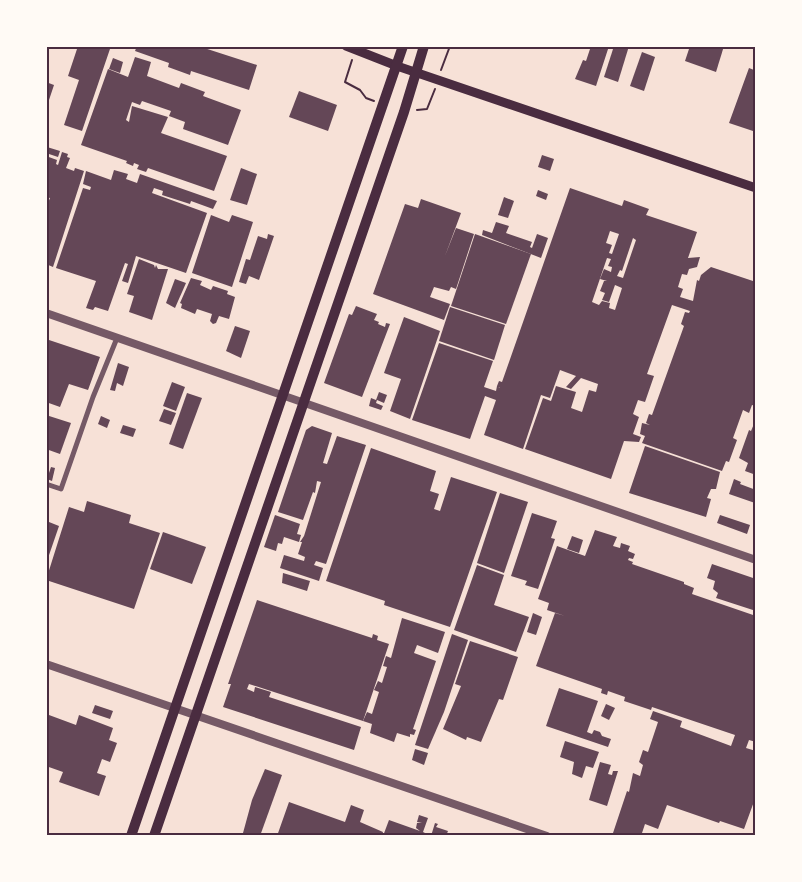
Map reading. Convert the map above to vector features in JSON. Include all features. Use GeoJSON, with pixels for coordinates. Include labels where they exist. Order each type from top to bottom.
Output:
{"type":"FeatureCollection","features":[{"type":"Feature","properties":{"kind":"highway"},"geometry":{"type":"LineString","coordinates":[[131,836],[403,46]]}},
{"type":"Feature","properties":{"kind":"highway"},"geometry":{"type":"LineString","coordinates":[[154,836],[418,72],[424,46]]}},
{"type":"Feature","properties":{"kind":"main road"},"geometry":{"type":"LineString","coordinates":[[346,46],[396,66],[756,188]]}},
{"type":"Feature","properties":{"kind":"street"},"geometry":{"type":"LineString","coordinates":[[46,313],[756,560]]}},
{"type":"Feature","properties":{"kind":"street"},"geometry":{"type":"LineString","coordinates":[[46,484],[61,489],[93,397],[117,338]]}},
{"type":"Feature","properties":{"kind":"street"},"geometry":{"type":"LineString","coordinates":[[46,664],[547,836]]}},
{"type":"Feature","properties":{"kind":"path"},"geometry":{"type":"LineString","coordinates":[[345,82],[356,50]]}},
{"type":"Feature","properties":{"kind":"building"},"geometry":{"type":"Polygon","coordinates":[[[78,46],[111,46],[82,131],[64,125],[79,80],[68,76],[78,46]]]}},
{"type":"Feature","properties":{"kind":"building"},"geometry":{"type":"Polygon","coordinates":[[[137,46],[198,46],[257,65],[249,90],[191,71],[190,75],[168,67],[169,63],[135,51],[137,46]]]}},
{"type":"Feature","properties":{"kind":"building"},"geometry":{"type":"Polygon","coordinates":[[[591,46],[609,46],[596,86],[575,79],[583,60],[586,61],[591,46]]]}},
{"type":"Feature","properties":{"kind":"building"},"geometry":{"type":"Polygon","coordinates":[[[614,46],[629,46],[618,82],[604,77],[614,46]]]}},
{"type":"Feature","properties":{"kind":"building"},"geometry":{"type":"Polygon","coordinates":[[[690,46],[724,46],[716,72],[685,61],[690,46]]]}},
{"type":"Feature","properties":{"kind":"building"},"geometry":{"type":"Polygon","coordinates":[[[642,52],[655,57],[644,91],[630,86],[642,52]]]}},
{"type":"Feature","properties":{"kind":"building"},"geometry":{"type":"Polygon","coordinates":[[[135,57],[151,62],[147,76],[179,88],[181,83],[205,92],[203,96],[241,110],[228,145],[183,129],[185,122],[169,116],[171,111],[142,101],[140,105],[132,102],[126,120],[129,122],[132,106],[168,117],[161,133],[227,156],[214,191],[148,168],[146,172],[137,169],[139,165],[134,163],[133,166],[126,163],[127,161],[81,145],[108,69],[128,77],[135,57]]]}},
{"type":"Feature","properties":{"kind":"building"},"geometry":{"type":"Polygon","coordinates":[[[113,58],[123,62],[120,73],[109,69],[113,58]]]}},
{"type":"Feature","properties":{"kind":"building"},"geometry":{"type":"Polygon","coordinates":[[[749,68],[754,70],[753,73],[756,74],[756,132],[729,123],[749,68]]]}},
{"type":"Feature","properties":{"kind":"building"},"geometry":{"type":"Polygon","coordinates":[[[46,82],[54,85],[47,106],[46,106],[46,82]]]}},
{"type":"Feature","properties":{"kind":"building"},"geometry":{"type":"Polygon","coordinates":[[[299,91],[337,105],[328,131],[289,117],[299,91]]]}},
{"type":"Feature","properties":{"kind":"building"},"geometry":{"type":"Polygon","coordinates":[[[47,147],[60,151],[58,157],[46,153],[47,147]]]}},
{"type":"Feature","properties":{"kind":"building"},"geometry":{"type":"Polygon","coordinates":[[[62,152],[68,154],[67,157],[70,158],[66,168],[74,171],[75,168],[84,171],[53,267],[46,264],[46,208],[50,198],[46,197],[46,156],[57,160],[56,164],[58,165],[62,152]]]}},
{"type":"Feature","properties":{"kind":"building"},"geometry":{"type":"Polygon","coordinates":[[[542,155],[554,159],[550,171],[538,167],[542,155]]]}},
{"type":"Feature","properties":{"kind":"building"},"geometry":{"type":"Polygon","coordinates":[[[241,168],[257,174],[247,205],[230,200],[241,168]]]}},
{"type":"Feature","properties":{"kind":"building"},"geometry":{"type":"Polygon","coordinates":[[[114,170],[128,174],[126,179],[137,183],[140,174],[217,201],[213,209],[191,201],[190,204],[162,195],[163,191],[154,188],[152,193],[207,213],[186,273],[136,256],[128,283],[122,281],[128,264],[125,263],[108,311],[95,307],[93,310],[86,308],[96,281],[56,268],[83,188],[90,190],[91,187],[83,184],[86,171],[111,180],[114,170]]]}},
{"type":"Feature","properties":{"kind":"building"},"geometry":{"type":"Polygon","coordinates":[[[570,188],[622,206],[624,200],[649,209],[646,215],[697,232],[688,258],[700,257],[697,267],[689,269],[687,275],[682,274],[678,287],[683,289],[680,297],[693,301],[697,280],[699,281],[701,275],[711,267],[756,282],[756,406],[752,405],[749,413],[743,410],[733,438],[737,440],[729,462],[726,461],[722,471],[642,443],[645,436],[640,434],[642,423],[650,425],[646,423],[649,414],[652,415],[684,326],[681,324],[685,312],[689,313],[690,311],[672,305],[647,374],[654,376],[645,402],[638,400],[633,414],[639,417],[633,434],[641,437],[639,442],[624,441],[611,479],[525,449],[543,398],[551,401],[556,386],[576,392],[571,408],[582,412],[589,390],[596,392],[598,384],[581,378],[571,389],[566,387],[576,376],[560,370],[550,398],[541,395],[523,449],[484,435],[496,400],[485,396],[470,439],[412,420],[439,343],[493,361],[484,387],[496,391],[499,381],[502,382],[570,188]],[[610,231],[606,243],[612,245],[609,253],[612,254],[619,234],[610,231]],[[633,238],[622,271],[620,270],[617,276],[623,278],[636,240],[633,238]],[[607,258],[592,302],[599,305],[602,301],[610,303],[609,308],[615,310],[622,288],[615,285],[609,302],[602,300],[605,293],[600,291],[604,281],[607,281],[600,279],[604,269],[611,272],[612,267],[608,266],[611,259],[607,258]]]}},
{"type":"Feature","properties":{"kind":"building"},"geometry":{"type":"Polygon","coordinates":[[[538,190],[548,194],[546,200],[536,196],[538,190]]]}},
{"type":"Feature","properties":{"kind":"building"},"geometry":{"type":"Polygon","coordinates":[[[504,197],[514,201],[508,218],[498,215],[504,197]]]}},
{"type":"Feature","properties":{"kind":"building"},"geometry":{"type":"Polygon","coordinates":[[[421,199],[461,213],[445,256],[456,228],[474,234],[456,289],[451,287],[449,291],[434,287],[430,297],[450,304],[444,320],[373,294],[405,204],[418,208],[421,199]]]}},
{"type":"Feature","properties":{"kind":"building"},"geometry":{"type":"Polygon","coordinates":[[[211,215],[229,222],[232,215],[253,222],[232,287],[192,273],[211,215]]]}},
{"type":"Feature","properties":{"kind":"building"},"geometry":{"type":"Polygon","coordinates":[[[496,222],[509,226],[506,233],[532,242],[530,247],[532,248],[537,234],[548,238],[541,258],[482,235],[483,230],[492,233],[496,222]]]}},
{"type":"Feature","properties":{"kind":"building"},"geometry":{"type":"Polygon","coordinates":[[[268,234],[274,236],[259,280],[249,276],[246,284],[239,282],[246,259],[250,260],[258,236],[267,239],[268,234]]]}},
{"type":"Feature","properties":{"kind":"building"},"geometry":{"type":"Polygon","coordinates":[[[475,234],[531,254],[506,324],[451,306],[475,234]]]}},
{"type":"Feature","properties":{"kind":"building"},"geometry":{"type":"Polygon","coordinates":[[[139,259],[154,265],[155,268],[156,265],[158,269],[168,269],[152,320],[129,312],[134,296],[127,294],[139,259]]]}},
{"type":"Feature","properties":{"kind":"building"},"geometry":{"type":"Polygon","coordinates":[[[191,278],[202,281],[200,285],[211,290],[213,286],[228,291],[227,294],[235,297],[229,319],[219,316],[216,323],[213,324],[210,321],[212,314],[197,309],[195,314],[181,308],[182,304],[180,303],[191,278]]]}},
{"type":"Feature","properties":{"kind":"building"},"geometry":{"type":"Polygon","coordinates":[[[175,279],[186,283],[175,308],[166,303],[175,279]]]}},
{"type":"Feature","properties":{"kind":"building"},"geometry":{"type":"Polygon","coordinates":[[[356,306],[377,314],[374,320],[379,322],[378,324],[385,327],[386,323],[390,324],[362,397],[324,383],[349,314],[352,315],[356,306]]]}},
{"type":"Feature","properties":{"kind":"building"},"geometry":{"type":"Polygon","coordinates":[[[450,307],[505,325],[494,360],[439,341],[450,307]]]}},
{"type":"Feature","properties":{"kind":"building"},"geometry":{"type":"Polygon","coordinates":[[[404,317],[440,331],[410,419],[390,411],[401,379],[384,373],[404,317]]]}},
{"type":"Feature","properties":{"kind":"building"},"geometry":{"type":"Polygon","coordinates":[[[235,326],[250,331],[241,358],[226,351],[235,326]]]}},
{"type":"Feature","properties":{"kind":"building"},"geometry":{"type":"Polygon","coordinates":[[[49,340],[100,357],[88,390],[69,384],[60,407],[46,402],[46,348],[49,340]]]}},
{"type":"Feature","properties":{"kind":"building"},"geometry":{"type":"Polygon","coordinates":[[[118,363],[129,367],[123,386],[117,383],[115,391],[110,390],[118,363]]]}},
{"type":"Feature","properties":{"kind":"building"},"geometry":{"type":"Polygon","coordinates":[[[172,382],[185,387],[176,411],[163,406],[172,382]]]}},
{"type":"Feature","properties":{"kind":"building"},"geometry":{"type":"Polygon","coordinates":[[[379,392],[387,395],[384,403],[377,400],[376,403],[383,406],[381,410],[369,406],[371,398],[376,400],[379,392]]]}},
{"type":"Feature","properties":{"kind":"building"},"geometry":{"type":"Polygon","coordinates":[[[187,393],[202,398],[183,449],[169,444],[187,393]]]}},
{"type":"Feature","properties":{"kind":"building"},"geometry":{"type":"Polygon","coordinates":[[[164,409],[176,413],[171,425],[159,421],[164,409]]]}},
{"type":"Feature","properties":{"kind":"building"},"geometry":{"type":"Polygon","coordinates":[[[46,415],[71,423],[60,454],[46,449],[46,415]]]}},
{"type":"Feature","properties":{"kind":"building"},"geometry":{"type":"Polygon","coordinates":[[[101,416],[110,420],[107,428],[98,424],[101,416]]]}},
{"type":"Feature","properties":{"kind":"building"},"geometry":{"type":"Polygon","coordinates":[[[756,419],[756,475],[745,471],[748,463],[739,458],[749,430],[751,431],[756,419]]]}},
{"type":"Feature","properties":{"kind":"building"},"geometry":{"type":"Polygon","coordinates":[[[123,425],[136,429],[133,437],[120,433],[123,425]]]}},
{"type":"Feature","properties":{"kind":"building"},"geometry":{"type":"Polygon","coordinates":[[[312,426],[332,433],[323,463],[327,464],[337,436],[366,445],[326,564],[316,561],[314,565],[323,568],[319,581],[280,568],[284,555],[304,561],[305,557],[298,554],[302,542],[300,542],[304,536],[321,482],[317,481],[315,493],[313,492],[303,520],[278,512],[306,430],[312,426]]]}},
{"type":"Feature","properties":{"kind":"building"},"geometry":{"type":"Polygon","coordinates":[[[645,446],[720,472],[716,489],[711,489],[707,498],[711,499],[706,517],[629,493],[645,446]]]}},
{"type":"Feature","properties":{"kind":"building"},"geometry":{"type":"Polygon","coordinates":[[[371,448],[436,471],[430,491],[439,494],[434,509],[440,511],[451,477],[497,492],[450,627],[384,605],[385,601],[326,581],[371,448]]]}},
{"type":"Feature","properties":{"kind":"building"},"geometry":{"type":"Polygon","coordinates":[[[51,467],[55,468],[52,481],[47,479],[51,467]]]}},
{"type":"Feature","properties":{"kind":"building"},"geometry":{"type":"Polygon","coordinates":[[[734,479],[741,482],[740,484],[756,490],[755,503],[729,494],[734,479]]]}},
{"type":"Feature","properties":{"kind":"building"},"geometry":{"type":"Polygon","coordinates":[[[500,493],[528,502],[504,573],[477,563],[500,493]]]}},
{"type":"Feature","properties":{"kind":"building"},"geometry":{"type":"Polygon","coordinates":[[[87,501],[131,515],[129,523],[160,533],[134,609],[46,580],[69,507],[84,512],[87,501]]]}},
{"type":"Feature","properties":{"kind":"building"},"geometry":{"type":"Polygon","coordinates":[[[532,513],[557,521],[551,538],[555,539],[538,589],[525,585],[527,581],[511,576],[532,513]]]}},
{"type":"Feature","properties":{"kind":"building"},"geometry":{"type":"Polygon","coordinates":[[[275,515],[300,524],[297,534],[301,535],[299,542],[284,537],[282,544],[278,543],[276,551],[264,547],[275,515]]]}},
{"type":"Feature","properties":{"kind":"building"},"geometry":{"type":"Polygon","coordinates":[[[720,515],[750,525],[747,534],[717,523],[720,515]]]}},
{"type":"Feature","properties":{"kind":"building"},"geometry":{"type":"Polygon","coordinates":[[[49,522],[59,526],[47,561],[46,527],[49,522]]]}},
{"type":"Feature","properties":{"kind":"building"},"geometry":{"type":"Polygon","coordinates":[[[595,530],[617,537],[613,546],[620,548],[621,543],[630,546],[628,551],[635,554],[633,559],[629,558],[628,560],[633,562],[632,564],[684,582],[684,584],[694,588],[692,594],[756,616],[756,742],[749,740],[746,748],[756,751],[756,796],[744,829],[720,821],[719,823],[667,805],[658,829],[645,824],[641,836],[612,836],[627,791],[629,792],[633,773],[640,776],[643,765],[639,762],[643,750],[648,752],[658,722],[650,719],[653,711],[682,721],[680,727],[731,746],[735,735],[652,707],[651,710],[624,701],[625,697],[608,691],[607,695],[601,693],[602,689],[536,666],[555,613],[565,616],[547,610],[549,603],[538,599],[557,546],[585,556],[595,530]]]}},
{"type":"Feature","properties":{"kind":"building"},"geometry":{"type":"Polygon","coordinates":[[[163,532],[206,547],[192,584],[150,569],[163,532]]]}},
{"type":"Feature","properties":{"kind":"building"},"geometry":{"type":"Polygon","coordinates":[[[572,536],[583,540],[579,553],[567,549],[572,536]]]}},
{"type":"Feature","properties":{"kind":"building"},"geometry":{"type":"Polygon","coordinates":[[[712,564],[756,579],[756,611],[716,598],[718,593],[713,589],[715,581],[707,578],[712,564]]]}},
{"type":"Feature","properties":{"kind":"building"},"geometry":{"type":"Polygon","coordinates":[[[477,565],[504,575],[494,605],[529,617],[516,652],[454,630],[477,565]]]}},
{"type":"Feature","properties":{"kind":"building"},"geometry":{"type":"Polygon","coordinates":[[[283,573],[310,581],[307,591],[282,583],[283,573]]]}},
{"type":"Feature","properties":{"kind":"building"},"geometry":{"type":"Polygon","coordinates":[[[257,600],[372,638],[373,634],[378,636],[377,640],[389,644],[363,721],[249,684],[247,689],[254,692],[255,687],[271,692],[269,697],[361,727],[354,750],[223,707],[231,684],[228,684],[257,600]]]}},
{"type":"Feature","properties":{"kind":"building"},"geometry":{"type":"Polygon","coordinates":[[[533,613],[542,617],[536,635],[527,632],[533,613]]]}},
{"type":"Feature","properties":{"kind":"building"},"geometry":{"type":"Polygon","coordinates":[[[402,618],[445,632],[438,653],[417,645],[414,653],[436,661],[413,729],[416,730],[414,735],[410,734],[410,737],[397,733],[394,742],[370,733],[372,724],[363,721],[367,712],[372,714],[379,692],[374,690],[378,681],[382,683],[387,667],[383,666],[386,656],[391,658],[402,618]]]}},
{"type":"Feature","properties":{"kind":"building"},"geometry":{"type":"Polygon","coordinates":[[[452,634],[468,640],[444,712],[428,749],[415,745],[452,634]]]}},
{"type":"Feature","properties":{"kind":"building"},"geometry":{"type":"Polygon","coordinates":[[[470,641],[518,657],[503,700],[499,699],[481,742],[467,737],[466,740],[443,729],[461,686],[455,684],[470,641]]]}},
{"type":"Feature","properties":{"kind":"building"},"geometry":{"type":"Polygon","coordinates":[[[559,688],[598,701],[587,732],[592,734],[594,730],[600,732],[602,736],[611,739],[608,747],[546,726],[559,688]]]}},
{"type":"Feature","properties":{"kind":"building"},"geometry":{"type":"Polygon","coordinates":[[[606,704],[615,708],[609,720],[601,716],[606,704]]]}},
{"type":"Feature","properties":{"kind":"building"},"geometry":{"type":"Polygon","coordinates":[[[95,705],[113,711],[110,719],[92,713],[95,705]]]}},
{"type":"Feature","properties":{"kind":"building"},"geometry":{"type":"Polygon","coordinates":[[[49,715],[76,725],[79,715],[113,728],[109,740],[117,743],[110,762],[102,759],[97,773],[106,776],[99,796],[59,782],[63,772],[46,766],[46,722],[49,715]]]}},
{"type":"Feature","properties":{"kind":"building"},"geometry":{"type":"Polygon","coordinates":[[[565,741],[599,752],[593,768],[586,766],[582,778],[572,774],[574,762],[560,757],[565,741]]]}},
{"type":"Feature","properties":{"kind":"building"},"geometry":{"type":"Polygon","coordinates":[[[415,749],[428,753],[424,765],[412,760],[415,749]]]}},
{"type":"Feature","properties":{"kind":"building"},"geometry":{"type":"Polygon","coordinates":[[[600,762],[611,765],[608,774],[612,775],[613,771],[618,771],[607,806],[589,800],[600,762]]]}},
{"type":"Feature","properties":{"kind":"building"},"geometry":{"type":"Polygon","coordinates":[[[265,769],[282,775],[260,836],[250,836],[243,833],[252,800],[265,769]]]}},
{"type":"Feature","properties":{"kind":"building"},"geometry":{"type":"Polygon","coordinates":[[[289,802],[345,822],[351,805],[364,810],[360,822],[383,832],[382,836],[277,836],[289,802]]]}},
{"type":"Feature","properties":{"kind":"building"},"geometry":{"type":"Polygon","coordinates":[[[419,815],[428,818],[423,832],[425,833],[424,836],[383,836],[389,820],[420,831],[416,828],[417,823],[422,823],[417,822],[419,815]]]}},
{"type":"Feature","properties":{"kind":"building"},"geometry":{"type":"Polygon","coordinates":[[[435,823],[438,824],[436,827],[448,831],[446,836],[431,836],[435,823]]]}}]}
